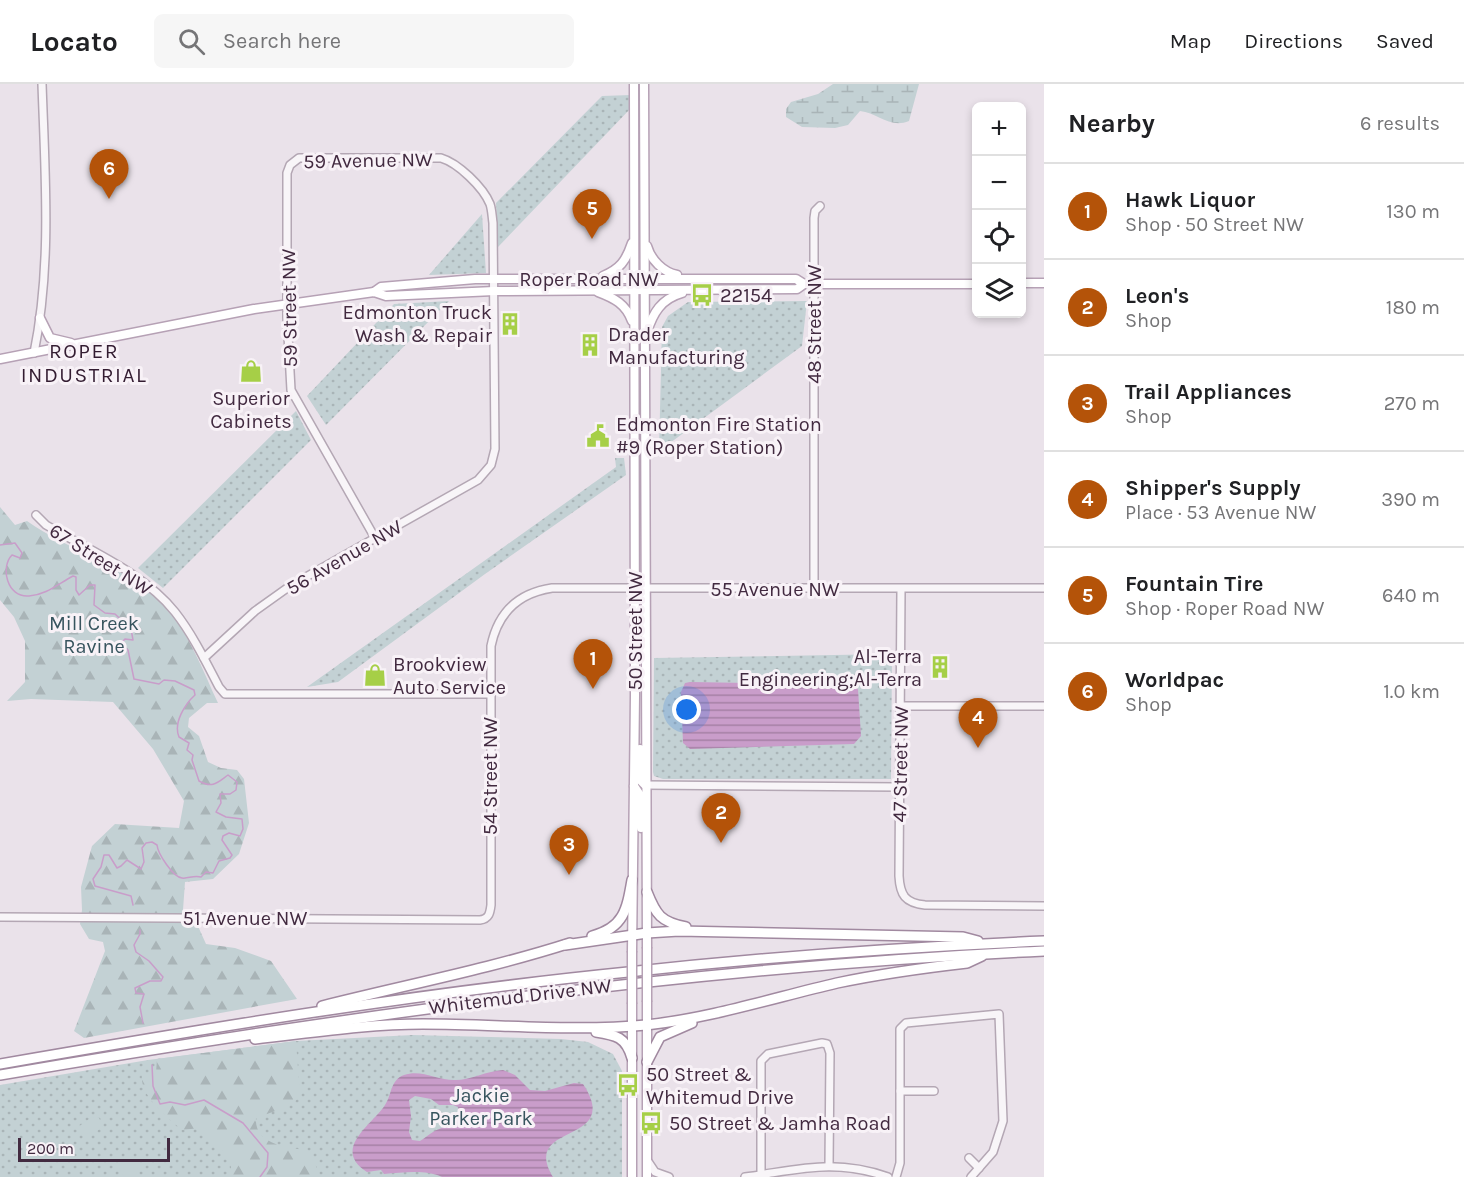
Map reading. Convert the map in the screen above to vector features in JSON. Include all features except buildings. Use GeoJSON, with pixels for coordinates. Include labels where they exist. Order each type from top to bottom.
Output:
{"type":"FeatureCollection","features":[{"type":"Feature","properties":{"kind":"highway"},"geometry":{"type":"LineString","coordinates":[[281,1017],[380,991],[458,974],[603,933],[622,917],[628,903],[632,880]]}},
{"type":"Feature","properties":{"kind":"highway"},"geometry":{"type":"LineString","coordinates":[[647,892],[657,914],[664,920],[671,924],[703,931]]}},
{"type":"Feature","properties":{"kind":"highway"},"geometry":{"type":"LineString","coordinates":[[565,945],[647,933],[703,931],[963,937],[986,943]]}},
{"type":"Feature","properties":{"kind":"highway","name":"Whitemud Drive NW"},"geometry":{"type":"LineString","coordinates":[[0,1064],[281,1017],[626,972],[863,950],[1044,941]]}},
{"type":"Feature","properties":{"kind":"highway","name":"Whitemud Drive NW"},"geometry":{"type":"LineString","coordinates":[[0,1075],[376,1014],[625,983],[863,961],[1044,951]]}},
{"type":"Feature","properties":{"kind":"highway"},"geometry":{"type":"LineString","coordinates":[[175,1045],[419,1024],[567,1027],[632,1026],[686,1020],[866,977],[967,963],[988,954]]}},
{"type":"Feature","properties":{"kind":"highway"},"geometry":{"type":"LineString","coordinates":[[647,1062],[660,1037],[678,1028],[728,1011]]}},
{"type":"Feature","properties":{"kind":"highway"},"geometry":{"type":"LineString","coordinates":[[567,1027],[620,1038],[627,1044],[632,1058]]}},
{"type":"Feature","properties":{"kind":"main road","name":"50 Street NW"},"geometry":{"type":"LineString","coordinates":[[634,84],[634,278],[639,290],[644,341],[647,1177]]}},
{"type":"Feature","properties":{"kind":"main road","name":"50 Street NW"},"geometry":{"type":"LineString","coordinates":[[632,1177],[632,880],[635,695],[634,330],[639,290],[645,278],[644,84]]}},
{"type":"Feature","properties":{"kind":"main road"},"geometry":{"type":"LineString","coordinates":[[599,278],[621,266],[628,254],[634,234]]}},
{"type":"Feature","properties":{"kind":"main road"},"geometry":{"type":"LineString","coordinates":[[644,235],[651,257],[657,263],[671,273],[689,278]]}},
{"type":"Feature","properties":{"kind":"main road","name":"Roper Road NW"},"geometry":{"type":"LineString","coordinates":[[374,292],[381,287],[494,279],[796,279],[804,284],[972,284]]}},
{"type":"Feature","properties":{"kind":"main road"},"geometry":{"type":"LineString","coordinates":[[1026,284],[1044,283]]}},
{"type":"Feature","properties":{"kind":"main road","name":"Roper Road NW"},"geometry":{"type":"LineString","coordinates":[[0,359],[287,303],[374,292],[386,296],[494,291],[797,289],[804,284]]}},
{"type":"Feature","properties":{"kind":"main road"},"geometry":{"type":"LineString","coordinates":[[592,290],[611,297],[624,306],[629,312],[634,330]]}},
{"type":"Feature","properties":{"kind":"main road"},"geometry":{"type":"LineString","coordinates":[[644,341],[651,318],[660,305],[670,297],[691,290]]}},
{"type":"Feature","properties":{"kind":"main road"},"geometry":{"type":"LineString","coordinates":[[40,318],[50,338],[78,344]]}},
{"type":"Feature","properties":{"kind":"main road"},"geometry":{"type":"LineString","coordinates":[[635,695],[639,728],[640,776],[641,781],[646,785]]}},
{"type":"Feature","properties":{"kind":"main road"},"geometry":{"type":"LineString","coordinates":[[634,786],[640,795],[642,843],[647,864]]}},
{"type":"Feature","properties":{"kind":"main road"},"geometry":{"type":"LineString","coordinates":[[632,1158],[638,1177]]}},
{"type":"Feature","properties":{"kind":"street"},"geometry":{"type":"LineString","coordinates":[[34,353],[44,297],[42,84]]}},
{"type":"Feature","properties":{"kind":"street","name":"59 Avenue NW"},"geometry":{"type":"LineString","coordinates":[[290,165],[299,158],[426,157],[446,159],[465,173],[489,203],[492,212],[494,279]]}},
{"type":"Feature","properties":{"kind":"street","name":"59 Street NW"},"geometry":{"type":"LineString","coordinates":[[290,165],[287,173],[287,303],[291,390],[375,538]]}},
{"type":"Feature","properties":{"kind":"street","name":"48 Street NW"},"geometry":{"type":"LineString","coordinates":[[814,589],[814,218],[815,211],[820,206]]}},
{"type":"Feature","properties":{"kind":"street"},"geometry":{"type":"LineString","coordinates":[[494,279],[494,291]]}},
{"type":"Feature","properties":{"kind":"street","name":"56 Avenue NW"},"geometry":{"type":"LineString","coordinates":[[204,658],[255,612],[287,588],[478,480],[490,465],[495,449],[494,291]]}},
{"type":"Feature","properties":{"kind":"street","name":"67 Street NW"},"geometry":{"type":"LineString","coordinates":[[36,515],[46,525],[145,582],[175,612],[225,694],[490,694]]}},
{"type":"Feature","properties":{"kind":"street","name":"55 Avenue NW"},"geometry":{"type":"LineString","coordinates":[[510,605],[528,594],[552,588],[1044,588]]}},
{"type":"Feature","properties":{"kind":"street","name":"47 Street NW"},"geometry":{"type":"LineString","coordinates":[[901,589],[899,787],[900,888],[903,897],[908,901],[925,905],[1044,906]]}},
{"type":"Feature","properties":{"kind":"street","name":"54 Street NW"},"geometry":{"type":"LineString","coordinates":[[488,916],[491,904],[491,652],[494,634],[510,605]]}},
{"type":"Feature","properties":{"kind":"street"},"geometry":{"type":"LineString","coordinates":[[901,705],[1044,706]]}},
{"type":"Feature","properties":{"kind":"street"},"geometry":{"type":"LineString","coordinates":[[646,785],[899,787]]}},
{"type":"Feature","properties":{"kind":"street","name":"51 Avenue NW"},"geometry":{"type":"LineString","coordinates":[[0,917],[480,920],[488,916]]}},
{"type":"Feature","properties":{"kind":"street"},"geometry":{"type":"LineString","coordinates":[[896,1177],[900,1163],[899,1032],[906,1023],[999,1014],[1003,1121],[993,1152],[971,1177]]}},
{"type":"Feature","properties":{"kind":"street"},"geometry":{"type":"LineString","coordinates":[[761,1174],[761,1061],[768,1054],[822,1043],[827,1044],[830,1053],[829,1166]]}},
{"type":"Feature","properties":{"kind":"street"},"geometry":{"type":"LineString","coordinates":[[900,1091],[934,1091]]}},
{"type":"Feature","properties":{"kind":"street"},"geometry":{"type":"LineString","coordinates":[[969,1158],[979,1168]]}},
{"type":"Feature","properties":{"kind":"street"},"geometry":{"type":"LineString","coordinates":[[647,1160],[656,1172],[669,1177]]}},
{"type":"Feature","properties":{"kind":"street"},"geometry":{"type":"LineString","coordinates":[[745,1177],[829,1166],[862,1168],[888,1177]]}},
{"type":"Feature","properties":{"kind":"green space"},"geometry":{"type":"Polygon","coordinates":[[[833,84],[919,84],[909,121],[902,123],[890,122],[860,111],[848,125],[835,128],[802,127],[786,117],[786,109],[791,102],[818,94],[833,84]]]}},
{"type":"Feature","properties":{"kind":"green space"},"geometry":{"type":"Polygon","coordinates":[[[631,95],[631,108],[498,247],[496,203],[602,96],[631,95]]]}},
{"type":"Feature","properties":{"kind":"green space"},"geometry":{"type":"Polygon","coordinates":[[[482,214],[486,273],[429,275],[482,214]]]}},
{"type":"Feature","properties":{"kind":"green space"},"geometry":{"type":"Polygon","coordinates":[[[449,301],[326,425],[307,396],[394,304],[449,301]]]}},
{"type":"Feature","properties":{"kind":"green space"},"geometry":{"type":"Polygon","coordinates":[[[807,301],[802,346],[659,451],[662,327],[668,316],[688,302],[807,301]]]}},
{"type":"Feature","properties":{"kind":"green space"},"geometry":{"type":"Polygon","coordinates":[[[296,411],[311,440],[163,588],[138,568],[296,411]]]}},
{"type":"Feature","properties":{"kind":"green space"},"geometry":{"type":"Polygon","coordinates":[[[615,458],[624,458],[626,475],[485,574],[338,682],[307,687],[616,467],[615,458]]]}},
{"type":"Feature","properties":{"kind":"green space","name":"Mill Creek Ravine"},"geometry":{"type":"Polygon","coordinates":[[[0,507],[15,525],[27,521],[137,582],[154,595],[176,619],[196,654],[218,703],[207,703],[189,718],[188,727],[199,736],[208,762],[221,768],[237,770],[244,779],[249,823],[239,854],[213,879],[185,882],[183,910],[197,924],[206,944],[235,948],[271,961],[297,999],[84,1038],[74,1031],[105,951],[103,942],[89,939],[80,924],[81,887],[92,846],[115,824],[179,828],[184,801],[153,749],[113,702],[31,699],[7,701],[25,682],[25,641],[14,617],[0,600],[0,507]]]}},
{"type":"Feature","properties":{"kind":"green space"},"geometry":{"type":"Polygon","coordinates":[[[892,654],[891,779],[663,779],[654,776],[654,658],[892,654]]]}},
{"type":"Feature","properties":{"kind":"green space","name":"Jackie Parker Park"},"geometry":{"type":"Polygon","coordinates":[[[413,1035],[561,1039],[588,1042],[613,1054],[622,1071],[622,1177],[0,1177],[0,1085],[148,1060],[296,1041],[413,1035]]]}},
{"type":"Feature","properties":{"kind":"green space"},"geometry":{"type":"Polygon","coordinates":[[[296,1041],[300,1097],[289,1106],[256,1118],[257,1127],[267,1140],[275,1144],[310,1151],[316,1166],[317,1177],[230,1177],[230,1163],[222,1150],[200,1128],[182,1130],[169,1119],[149,1098],[142,1082],[142,1074],[156,1073],[157,1059],[296,1041]]]}},
{"type":"Feature","properties":{"kind":"green space"},"geometry":{"type":"Polygon","coordinates":[[[92,1117],[99,1118],[103,1126],[97,1131],[82,1135],[78,1132],[78,1127],[92,1117]]]}},
{"type":"Feature","properties":{"kind":"green space"},"geometry":{"type":"Polygon","coordinates":[[[127,1160],[136,1163],[138,1167],[136,1177],[124,1177],[119,1168],[120,1164],[127,1160]]]}},
{"type":"Feature","properties":{"kind":"shaded area"},"geometry":{"type":"Polygon","coordinates":[[[685,683],[852,685],[858,689],[861,736],[854,744],[690,749],[683,743],[681,692],[685,683]]]}},
{"type":"Feature","properties":{"kind":"shaded area"},"geometry":{"type":"Polygon","coordinates":[[[503,1070],[515,1075],[530,1090],[545,1091],[574,1083],[583,1084],[592,1104],[591,1117],[583,1126],[558,1139],[549,1148],[546,1159],[553,1177],[442,1177],[413,1172],[384,1174],[381,1170],[367,1172],[357,1163],[353,1155],[353,1146],[385,1105],[399,1077],[417,1073],[448,1080],[459,1080],[503,1070]],[[415,1096],[409,1100],[411,1116],[409,1132],[412,1140],[420,1141],[451,1124],[457,1118],[458,1107],[439,1105],[431,1099],[415,1096]]]}},
{"type":"Feature","properties":{"kind":"waterway"},"geometry":{"type":"LineString","coordinates":[[0,545],[15,543],[22,553],[20,558],[12,555],[6,567],[11,587],[21,595],[41,594],[73,576],[76,577],[76,590],[79,595],[90,585],[95,585],[94,605],[105,613],[115,614],[131,629],[133,640],[125,639],[120,644],[128,650],[134,679],[159,684],[164,680],[175,681],[194,690],[195,695],[181,714],[178,732],[179,737],[189,743],[187,750],[193,755],[192,760],[199,781],[212,784],[228,775],[237,782],[236,790],[230,794],[220,794],[221,803],[216,812],[226,817],[242,819],[243,829],[240,836],[229,833],[223,836],[222,840],[232,855],[230,858],[219,861],[213,873],[206,872],[201,877],[178,877],[166,864],[157,845],[152,842],[146,843],[142,848],[144,862],[141,869],[127,860],[117,868],[109,855],[104,855],[101,867],[93,879],[95,886],[131,896],[133,905]]}},
{"type":"Feature","properties":{"kind":"waterway"},"geometry":{"type":"LineString","coordinates":[[140,930],[134,945],[136,952],[149,961],[163,977],[161,981],[150,981],[135,988],[136,993],[144,994],[140,1007],[143,1023]]}},
{"type":"Feature","properties":{"kind":"waterway"},"geometry":{"type":"LineString","coordinates":[[152,1065],[153,1086],[160,1104],[170,1102],[185,1105],[204,1100],[243,1123],[268,1153],[267,1167],[260,1177]]}},
{"type":"Feature","properties":{"kind":"place","name":"Worldpac"},"geometry":{"type":"Point","coordinates":[109,199]}},
{"type":"Feature","properties":{"kind":"place","name":"Fountain Tire"},"geometry":{"type":"Point","coordinates":[592,239]}},
{"type":"Feature","properties":{"kind":"place","name":"22154"},"geometry":{"type":"Point","coordinates":[702,295]}},
{"type":"Feature","properties":{"kind":"place","name":"Edmonton Truck Wash & Repair"},"geometry":{"type":"Point","coordinates":[510,324]}},
{"type":"Feature","properties":{"kind":"place","name":"Drader Manufacturing"},"geometry":{"type":"Point","coordinates":[590,345]}},
{"type":"Feature","properties":{"kind":"place","name":"Superior Cabinets"},"geometry":{"type":"Point","coordinates":[251,371]}},
{"type":"Feature","properties":{"kind":"place","name":"Edmonton Fire Station #9 (Roper Station)"},"geometry":{"type":"Point","coordinates":[598,436]}},
{"type":"Feature","properties":{"kind":"place","name":"Al-Terra Engineering;Al-Terra"},"geometry":{"type":"Point","coordinates":[940,667]}},
{"type":"Feature","properties":{"kind":"place","name":"Brookview Auto Service"},"geometry":{"type":"Point","coordinates":[375,675]}},
{"type":"Feature","properties":{"kind":"place","name":"Hawk Liquor"},"geometry":{"type":"Point","coordinates":[593,689]}},
{"type":"Feature","properties":{"kind":"place","name":"Shipper's Supply"},"geometry":{"type":"Point","coordinates":[978,748]}},
{"type":"Feature","properties":{"kind":"place","name":"Leon's"},"geometry":{"type":"Point","coordinates":[721,843]}},
{"type":"Feature","properties":{"kind":"place","name":"Trail Appliances"},"geometry":{"type":"Point","coordinates":[569,875]}},
{"type":"Feature","properties":{"kind":"place","name":"50 Street & Whitemud Drive"},"geometry":{"type":"Point","coordinates":[628,1085]}},
{"type":"Feature","properties":{"kind":"place","name":"50 Street & Jamha Road"},"geometry":{"type":"Point","coordinates":[651,1123]}},
{"type":"Feature","properties":{"kind":"district","name":"ROPER INDUSTRIAL"},"geometry":{"type":"Point","coordinates":[84,363]}}]}
